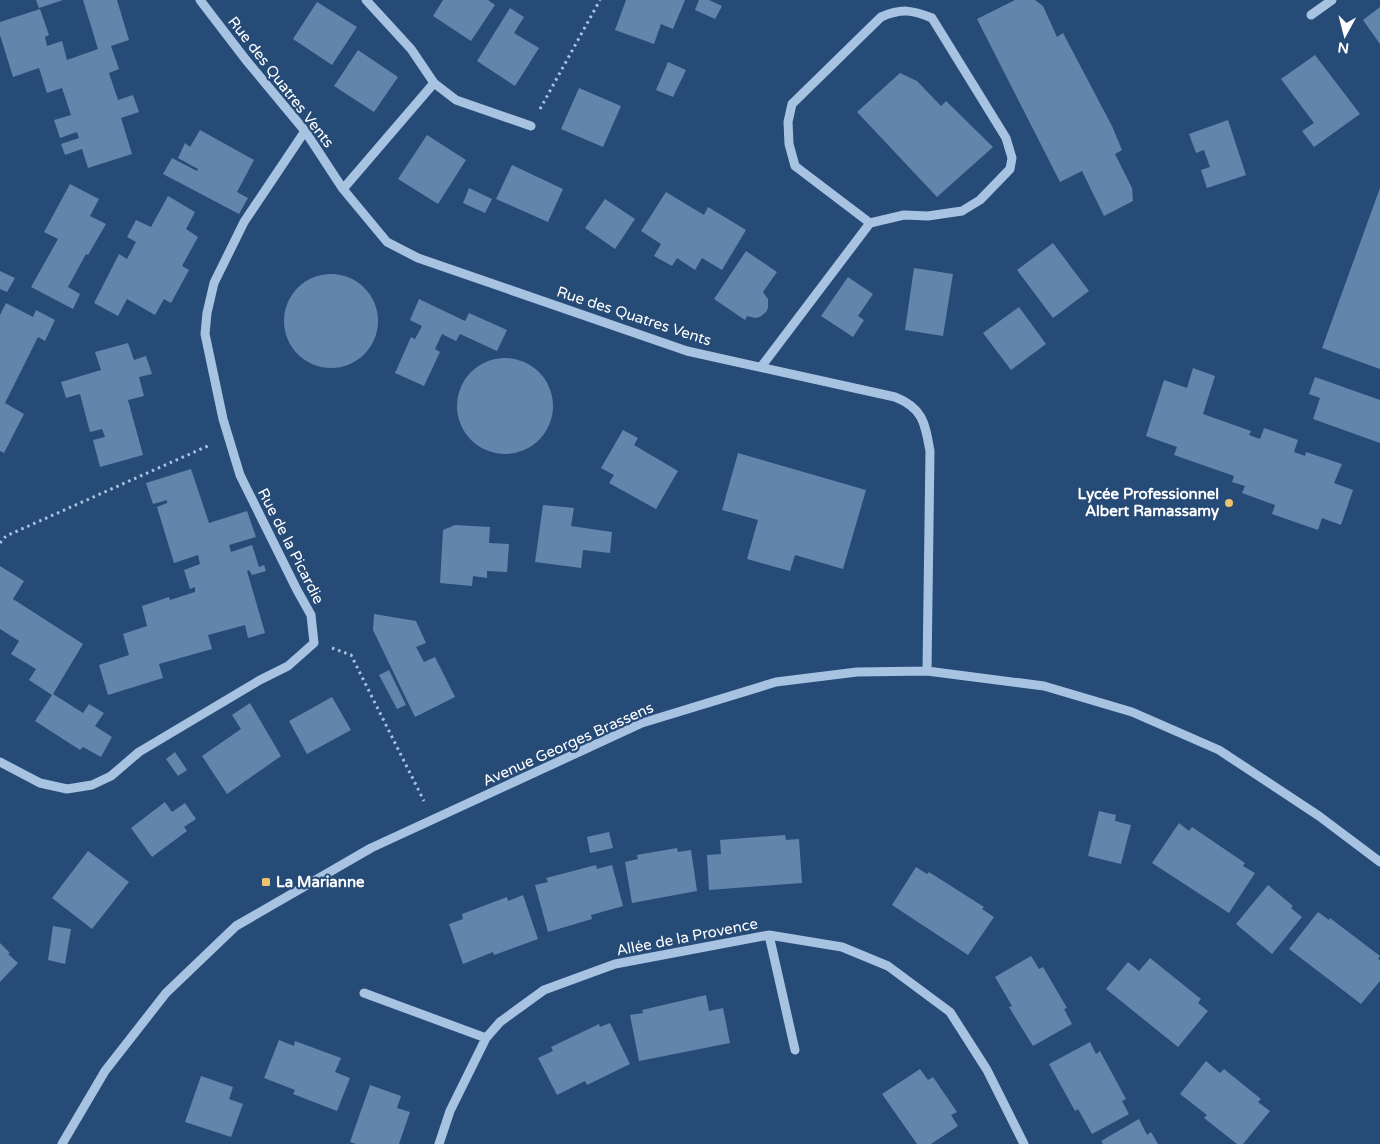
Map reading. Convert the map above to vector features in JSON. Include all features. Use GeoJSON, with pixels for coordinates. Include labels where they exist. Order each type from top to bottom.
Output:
{"type":"FeatureCollection","features":[{"type":"Feature","properties":{"kind":"street","name":"Rue des Quatres Vents"},"geometry":{"type":"LineString","coordinates":[[200,0],[246,60],[305,131],[343,189],[387,242],[418,258],[687,351],[894,397],[909,402],[918,412],[927,433],[930,451],[927,671]]}},
{"type":"Feature","properties":{"kind":"street"},"geometry":{"type":"LineString","coordinates":[[366,0],[412,49],[434,83],[456,100],[531,126]]}},
{"type":"Feature","properties":{"kind":"street"},"geometry":{"type":"LineString","coordinates":[[1311,15],[1332,0]]}},
{"type":"Feature","properties":{"kind":"street"},"geometry":{"type":"LineString","coordinates":[[761,367],[870,223],[904,215],[928,216],[962,210],[980,200],[1010,169],[1012,158],[1006,138],[932,18],[914,11],[895,11],[881,17],[792,104],[788,122],[789,144],[795,166],[870,223]]}},
{"type":"Feature","properties":{"kind":"street"},"geometry":{"type":"LineString","coordinates":[[343,189],[434,83]]}},
{"type":"Feature","properties":{"kind":"street","name":"Rue de la Picardie"},"geometry":{"type":"LineString","coordinates":[[305,131],[244,222],[214,283],[207,313],[205,334],[223,419],[240,475],[297,590],[312,615],[314,643]]}},
{"type":"Feature","properties":{"kind":"street"},"geometry":{"type":"LineString","coordinates":[[0,762],[40,783],[67,789],[92,785],[111,776],[140,752],[260,680],[288,666],[314,643]]}},
{"type":"Feature","properties":{"kind":"street","name":"Avenue Georges Brassens"},"geometry":{"type":"LineString","coordinates":[[62,1144],[105,1071],[166,993],[236,926],[371,848],[642,723],[776,682],[857,672],[927,671],[1044,686],[1132,712],[1219,750],[1319,816],[1380,862]]}},
{"type":"Feature","properties":{"kind":"street"},"geometry":{"type":"LineString","coordinates":[[769,935],[794,1050]]}},
{"type":"Feature","properties":{"kind":"street","name":"Allée de la Provence"},"geometry":{"type":"LineString","coordinates":[[439,1144],[450,1111],[486,1038],[500,1022],[544,990],[615,964],[769,935],[842,947],[888,966],[950,1012],[987,1070],[1024,1144]]}},
{"type":"Feature","properties":{"kind":"street"},"geometry":{"type":"LineString","coordinates":[[364,993],[486,1038]]}},
{"type":"Feature","properties":{"kind":"path"},"geometry":{"type":"LineString","coordinates":[[531,126],[600,0]]}},
{"type":"Feature","properties":{"kind":"path"},"geometry":{"type":"LineString","coordinates":[[0,543],[6,536],[228,437]]}},
{"type":"Feature","properties":{"kind":"path"},"geometry":{"type":"LineString","coordinates":[[314,643],[351,654],[433,819]]}},
{"type":"Feature","properties":{"kind":"building"},"geometry":{"type":"Polygon","coordinates":[[[36,0],[63,0],[39,8],[36,0]]]}},
{"type":"Feature","properties":{"kind":"building"},"geometry":{"type":"Polygon","coordinates":[[[83,0],[117,0],[129,40],[111,46],[119,69],[109,73],[118,100],[133,95],[139,112],[121,118],[132,154],[88,168],[82,149],[65,155],[61,144],[79,138],[77,132],[60,138],[54,120],[71,115],[62,88],[47,93],[39,68],[13,77],[0,35],[0,22],[40,9],[49,35],[45,37],[47,46],[62,41],[67,60],[98,49],[83,0]]]}},
{"type":"Feature","properties":{"kind":"building"},"geometry":{"type":"Polygon","coordinates":[[[443,0],[488,0],[495,5],[471,41],[433,16],[443,0]]]}},
{"type":"Feature","properties":{"kind":"building"},"geometry":{"type":"Polygon","coordinates":[[[626,0],[685,0],[673,29],[661,24],[654,44],[615,30],[626,0]]]}},
{"type":"Feature","properties":{"kind":"building"},"geometry":{"type":"Polygon","coordinates":[[[699,0],[709,0],[722,6],[715,19],[695,10],[699,0]]]}},
{"type":"Feature","properties":{"kind":"building"},"geometry":{"type":"Polygon","coordinates":[[[1015,0],[1035,0],[1043,6],[1057,37],[1063,33],[1112,126],[1122,150],[1115,154],[1132,188],[1133,201],[1104,216],[1082,171],[1060,182],[977,19],[1015,0]]]}},
{"type":"Feature","properties":{"kind":"building"},"geometry":{"type":"Polygon","coordinates":[[[317,2],[357,27],[332,65],[293,39],[317,2]]]}},
{"type":"Feature","properties":{"kind":"building"},"geometry":{"type":"Polygon","coordinates":[[[1380,7],[1380,44],[1363,20],[1380,7]]]}},
{"type":"Feature","properties":{"kind":"building"},"geometry":{"type":"Polygon","coordinates":[[[510,8],[524,17],[514,33],[539,48],[515,86],[477,61],[510,8]]]}},
{"type":"Feature","properties":{"kind":"building"},"geometry":{"type":"Polygon","coordinates":[[[358,50],[398,77],[374,112],[334,86],[358,50]]]}},
{"type":"Feature","properties":{"kind":"building"},"geometry":{"type":"Polygon","coordinates":[[[1315,55],[1360,114],[1314,147],[1302,131],[1314,123],[1281,79],[1315,55]]]}},
{"type":"Feature","properties":{"kind":"building"},"geometry":{"type":"Polygon","coordinates":[[[668,62],[686,70],[673,97],[656,90],[668,62]]]}},
{"type":"Feature","properties":{"kind":"building"},"geometry":{"type":"Polygon","coordinates":[[[900,73],[917,81],[941,106],[946,101],[993,147],[937,197],[857,112],[900,73]]]}},
{"type":"Feature","properties":{"kind":"building"},"geometry":{"type":"Polygon","coordinates":[[[579,88],[621,106],[603,147],[561,129],[579,88]]]}},
{"type":"Feature","properties":{"kind":"building"},"geometry":{"type":"Polygon","coordinates":[[[1228,120],[1246,175],[1207,188],[1201,170],[1210,167],[1204,150],[1196,153],[1189,134],[1228,120]]]}},
{"type":"Feature","properties":{"kind":"building"},"geometry":{"type":"Polygon","coordinates":[[[200,130],[254,160],[237,192],[248,198],[239,214],[163,174],[172,158],[197,171],[198,169],[178,158],[185,143],[190,147],[200,130]]]}},
{"type":"Feature","properties":{"kind":"building"},"geometry":{"type":"Polygon","coordinates":[[[427,135],[466,160],[438,204],[398,179],[427,135]]]}},
{"type":"Feature","properties":{"kind":"building"},"geometry":{"type":"Polygon","coordinates":[[[512,165],[563,189],[548,222],[496,199],[512,165]]]}},
{"type":"Feature","properties":{"kind":"building"},"geometry":{"type":"Polygon","coordinates":[[[70,184],[99,199],[90,216],[106,224],[88,255],[86,254],[68,287],[80,294],[73,309],[31,287],[58,239],[44,232],[70,184]]]}},
{"type":"Feature","properties":{"kind":"building"},"geometry":{"type":"Polygon","coordinates":[[[469,188],[492,199],[485,213],[463,203],[469,188]]]}},
{"type":"Feature","properties":{"kind":"building"},"geometry":{"type":"Polygon","coordinates":[[[1380,188],[1380,369],[1322,348],[1380,188]]]}},
{"type":"Feature","properties":{"kind":"building"},"geometry":{"type":"Polygon","coordinates":[[[666,192],[704,215],[708,207],[746,230],[722,270],[702,258],[695,270],[677,258],[672,266],[654,256],[661,244],[641,231],[666,192]]]}},
{"type":"Feature","properties":{"kind":"building"},"geometry":{"type":"Polygon","coordinates":[[[168,196],[195,212],[186,229],[198,237],[182,266],[189,270],[171,303],[164,299],[155,315],[127,299],[118,316],[94,303],[119,254],[127,259],[136,242],[127,237],[136,220],[151,227],[168,196]]]}},
{"type":"Feature","properties":{"kind":"building"},"geometry":{"type":"Polygon","coordinates":[[[605,199],[635,219],[615,249],[585,228],[605,199]]]}},
{"type":"Feature","properties":{"kind":"building"},"geometry":{"type":"Polygon","coordinates":[[[1053,243],[1089,291],[1053,318],[1017,270],[1053,243]]]}},
{"type":"Feature","properties":{"kind":"building"},"geometry":{"type":"Polygon","coordinates":[[[746,251],[777,272],[763,292],[768,299],[766,312],[760,317],[747,316],[745,320],[714,299],[746,251]]]}},
{"type":"Feature","properties":{"kind":"building"},"geometry":{"type":"Polygon","coordinates":[[[914,268],[953,274],[943,336],[905,330],[914,268]]]}},
{"type":"Feature","properties":{"kind":"building"},"geometry":{"type":"Polygon","coordinates":[[[0,271],[15,278],[7,292],[0,289],[0,271]]]}},
{"type":"Feature","properties":{"kind":"building"},"geometry":{"type":"Polygon","coordinates":[[[322,274],[340,274],[365,287],[375,303],[378,321],[375,339],[365,355],[340,368],[322,368],[297,355],[284,330],[284,312],[297,287],[322,274]]]}},
{"type":"Feature","properties":{"kind":"building"},"geometry":{"type":"Polygon","coordinates":[[[848,277],[873,294],[858,316],[864,320],[853,337],[821,316],[848,277]]]}},
{"type":"Feature","properties":{"kind":"building"},"geometry":{"type":"Polygon","coordinates":[[[419,299],[465,321],[469,313],[507,330],[497,351],[460,334],[456,341],[442,334],[435,349],[440,352],[424,386],[395,373],[411,337],[415,339],[422,326],[410,320],[419,299]]]}},
{"type":"Feature","properties":{"kind":"building"},"geometry":{"type":"Polygon","coordinates":[[[6,303],[33,317],[36,310],[55,320],[45,341],[38,337],[5,403],[24,414],[4,453],[0,451],[0,315],[6,303]]]}},
{"type":"Feature","properties":{"kind":"building"},"geometry":{"type":"Polygon","coordinates":[[[1019,307],[1046,344],[1011,370],[983,333],[1019,307]]]}},
{"type":"Feature","properties":{"kind":"building"},"geometry":{"type":"Polygon","coordinates":[[[128,343],[134,360],[146,356],[152,374],[139,377],[144,396],[128,400],[143,455],[100,467],[93,440],[105,437],[102,429],[90,432],[80,394],[66,398],[61,382],[101,370],[95,352],[128,343]]]}},
{"type":"Feature","properties":{"kind":"building"},"geometry":{"type":"Polygon","coordinates":[[[505,358],[523,362],[539,372],[549,388],[553,406],[549,424],[539,440],[523,450],[505,454],[487,450],[471,440],[461,424],[457,406],[461,388],[471,372],[487,362],[505,358]]]}},
{"type":"Feature","properties":{"kind":"building"},"geometry":{"type":"Polygon","coordinates":[[[1193,368],[1215,376],[1203,414],[1251,431],[1249,435],[1260,439],[1264,428],[1298,440],[1294,452],[1305,456],[1306,452],[1342,464],[1334,483],[1353,490],[1341,525],[1322,518],[1318,530],[1272,514],[1275,505],[1242,493],[1245,486],[1232,482],[1234,476],[1174,455],[1177,447],[1146,436],[1164,380],[1187,388],[1193,368]]]}},
{"type":"Feature","properties":{"kind":"building"},"geometry":{"type":"Polygon","coordinates":[[[1315,377],[1380,400],[1380,443],[1313,419],[1320,398],[1309,394],[1315,377]]]}},
{"type":"Feature","properties":{"kind":"building"},"geometry":{"type":"Polygon","coordinates":[[[623,430],[638,438],[634,445],[678,471],[656,509],[609,483],[614,475],[601,468],[623,430]]]}},
{"type":"Feature","properties":{"kind":"building"},"geometry":{"type":"Polygon","coordinates":[[[738,453],[866,490],[843,569],[795,555],[790,571],[747,559],[758,520],[722,510],[738,453]]]}},
{"type":"Feature","properties":{"kind":"building"},"geometry":{"type":"Polygon","coordinates":[[[191,469],[209,523],[247,511],[256,537],[229,545],[231,552],[252,545],[259,567],[264,565],[266,571],[252,575],[249,570],[247,571],[265,633],[248,638],[245,625],[208,635],[212,649],[159,664],[163,678],[108,695],[99,665],[129,655],[123,634],[147,626],[142,606],[169,597],[170,600],[195,592],[195,587],[190,589],[184,570],[200,564],[198,555],[174,563],[157,507],[167,503],[167,500],[153,504],[146,483],[191,469]]]}},
{"type":"Feature","properties":{"kind":"building"},"geometry":{"type":"Polygon","coordinates":[[[543,505],[574,508],[571,526],[612,532],[610,553],[583,550],[581,568],[535,562],[543,505]]]}},
{"type":"Feature","properties":{"kind":"building"},"geometry":{"type":"Polygon","coordinates":[[[455,525],[490,527],[489,543],[509,544],[507,572],[487,571],[487,578],[473,576],[472,586],[440,583],[443,530],[455,525]]]}},
{"type":"Feature","properties":{"kind":"building"},"geometry":{"type":"Polygon","coordinates":[[[0,566],[24,581],[13,599],[83,644],[53,694],[83,713],[89,704],[104,713],[95,726],[112,737],[101,757],[83,747],[80,750],[35,721],[52,695],[29,680],[36,669],[11,654],[19,641],[0,629],[0,566]]]}},
{"type":"Feature","properties":{"kind":"building"},"geometry":{"type":"Polygon","coordinates":[[[374,614],[416,621],[426,643],[416,647],[424,662],[435,657],[455,697],[415,717],[373,630],[374,614]]]}},
{"type":"Feature","properties":{"kind":"building"},"geometry":{"type":"Polygon","coordinates":[[[389,670],[406,705],[397,709],[379,675],[389,670]]]}},
{"type":"Feature","properties":{"kind":"building"},"geometry":{"type":"Polygon","coordinates":[[[332,697],[351,730],[307,754],[289,721],[332,697]]]}},
{"type":"Feature","properties":{"kind":"building"},"geometry":{"type":"Polygon","coordinates":[[[250,703],[281,756],[227,794],[202,756],[241,729],[232,715],[250,703]]]}},
{"type":"Feature","properties":{"kind":"building"},"geometry":{"type":"Polygon","coordinates":[[[175,752],[187,770],[178,776],[166,759],[175,752]]]}},
{"type":"Feature","properties":{"kind":"building"},"geometry":{"type":"Polygon","coordinates":[[[165,802],[172,812],[185,803],[196,819],[184,827],[187,831],[152,857],[131,828],[165,802]]]}},
{"type":"Feature","properties":{"kind":"building"},"geometry":{"type":"Polygon","coordinates":[[[1099,811],[1116,815],[1115,821],[1131,825],[1121,864],[1088,856],[1099,811]]]}},
{"type":"Feature","properties":{"kind":"building"},"geometry":{"type":"Polygon","coordinates":[[[1179,823],[1189,831],[1192,827],[1245,863],[1243,866],[1255,873],[1229,913],[1152,863],[1179,823]]]}},
{"type":"Feature","properties":{"kind":"building"},"geometry":{"type":"Polygon","coordinates":[[[609,832],[613,848],[590,853],[587,837],[609,832]]]}},
{"type":"Feature","properties":{"kind":"building"},"geometry":{"type":"Polygon","coordinates":[[[785,835],[786,840],[799,839],[802,883],[709,890],[707,855],[721,854],[720,840],[785,835]]]}},
{"type":"Feature","properties":{"kind":"building"},"geometry":{"type":"Polygon","coordinates":[[[677,848],[678,852],[691,850],[697,891],[632,903],[625,862],[638,859],[637,855],[677,848]]]}},
{"type":"Feature","properties":{"kind":"building"},"geometry":{"type":"Polygon","coordinates":[[[88,851],[129,882],[92,929],[52,898],[88,851]]]}},
{"type":"Feature","properties":{"kind":"building"},"geometry":{"type":"Polygon","coordinates":[[[596,865],[597,869],[612,865],[623,906],[591,915],[592,919],[548,932],[535,885],[548,882],[546,878],[596,865]]]}},
{"type":"Feature","properties":{"kind":"building"},"geometry":{"type":"Polygon","coordinates":[[[916,867],[927,874],[929,872],[984,907],[982,909],[994,917],[968,955],[892,905],[916,867]]]}},
{"type":"Feature","properties":{"kind":"building"},"geometry":{"type":"Polygon","coordinates":[[[1268,885],[1293,906],[1291,908],[1302,917],[1272,954],[1236,924],[1268,885]]]}},
{"type":"Feature","properties":{"kind":"building"},"geometry":{"type":"Polygon","coordinates":[[[523,895],[538,939],[494,955],[493,952],[463,964],[449,924],[463,919],[462,914],[507,897],[508,901],[523,895]]]}},
{"type":"Feature","properties":{"kind":"building"},"geometry":{"type":"Polygon","coordinates":[[[1318,912],[1329,920],[1330,918],[1380,956],[1378,959],[1380,960],[1380,981],[1361,1004],[1289,949],[1318,912]]]}},
{"type":"Feature","properties":{"kind":"building"},"geometry":{"type":"Polygon","coordinates":[[[53,926],[71,929],[65,964],[48,960],[53,926]]]}},
{"type":"Feature","properties":{"kind":"building"},"geometry":{"type":"Polygon","coordinates":[[[0,943],[18,963],[0,982],[0,943]]]}},
{"type":"Feature","properties":{"kind":"building"},"geometry":{"type":"Polygon","coordinates":[[[1031,956],[1039,969],[1043,967],[1067,1008],[1064,1009],[1072,1024],[1033,1046],[1009,1007],[1012,1006],[995,977],[1031,956]]]}},
{"type":"Feature","properties":{"kind":"building"},"geometry":{"type":"Polygon","coordinates":[[[1150,958],[1201,999],[1198,1003],[1208,1011],[1178,1047],[1106,989],[1128,962],[1139,971],[1150,958]]]}},
{"type":"Feature","properties":{"kind":"building"},"geometry":{"type":"Polygon","coordinates":[[[706,995],[709,1011],[723,1008],[730,1043],[639,1061],[630,1015],[643,1013],[642,1010],[706,995]]]}},
{"type":"Feature","properties":{"kind":"building"},"geometry":{"type":"Polygon","coordinates":[[[610,1023],[630,1064],[587,1085],[585,1081],[557,1095],[538,1058],[553,1051],[551,1047],[599,1024],[600,1027],[610,1023]]]}},
{"type":"Feature","properties":{"kind":"building"},"geometry":{"type":"Polygon","coordinates":[[[279,1040],[294,1046],[295,1041],[341,1058],[335,1072],[350,1078],[337,1111],[293,1094],[295,1090],[264,1078],[279,1040]]]}},
{"type":"Feature","properties":{"kind":"building"},"geometry":{"type":"Polygon","coordinates":[[[1090,1042],[1096,1054],[1100,1051],[1126,1099],[1122,1101],[1129,1114],[1092,1134],[1078,1109],[1075,1111],[1049,1064],[1090,1042]]]}},
{"type":"Feature","properties":{"kind":"building"},"geometry":{"type":"Polygon","coordinates":[[[1206,1061],[1220,1073],[1224,1069],[1261,1099],[1258,1102],[1270,1111],[1243,1144],[1237,1144],[1204,1118],[1207,1115],[1180,1094],[1206,1061]]]}},
{"type":"Feature","properties":{"kind":"building"},"geometry":{"type":"Polygon","coordinates":[[[920,1069],[928,1080],[933,1077],[957,1112],[951,1115],[958,1126],[931,1144],[917,1144],[882,1094],[920,1069]]]}},
{"type":"Feature","properties":{"kind":"building"},"geometry":{"type":"Polygon","coordinates":[[[201,1076],[233,1087],[229,1099],[243,1104],[231,1137],[185,1122],[201,1076]]]}},
{"type":"Feature","properties":{"kind":"building"},"geometry":{"type":"Polygon","coordinates":[[[370,1085],[401,1096],[397,1108],[410,1112],[399,1144],[356,1144],[350,1142],[370,1085]]]}},
{"type":"Feature","properties":{"kind":"building"},"geometry":{"type":"Polygon","coordinates":[[[1139,1119],[1147,1135],[1151,1132],[1158,1144],[1103,1144],[1101,1141],[1139,1119]]]}},
{"type":"Feature","properties":{"kind":"place","name":"Lycée Professionnel Albert Ramassamy"},"geometry":{"type":"Point","coordinates":[1229,503]}},
{"type":"Feature","properties":{"kind":"place","name":"La Marianne"},"geometry":{"type":"Point","coordinates":[266,882]}}]}
